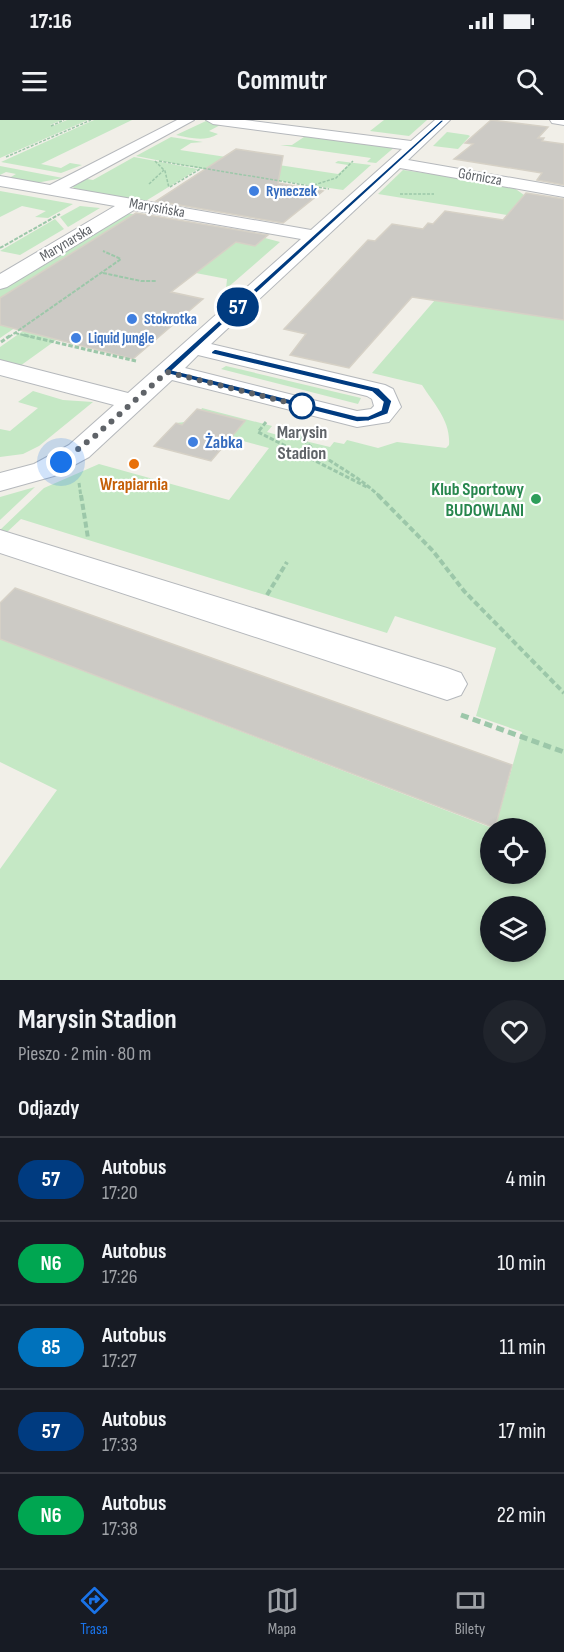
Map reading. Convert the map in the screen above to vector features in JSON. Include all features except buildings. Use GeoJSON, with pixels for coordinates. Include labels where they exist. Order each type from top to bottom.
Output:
{"type":"FeatureCollection","features":[{"type":"Feature","properties":{"kind":"street"},"geometry":{"type":"LineString","coordinates":[[52,190],[187,120]]}},
{"type":"Feature","properties":{"kind":"street"},"geometry":{"type":"LineString","coordinates":[[213,120],[417,143]]}},
{"type":"Feature","properties":{"kind":"street"},"geometry":{"type":"LineString","coordinates":[[297,120],[297,123],[307,126],[417,143]]}},
{"type":"Feature","properties":{"kind":"street"},"geometry":{"type":"LineString","coordinates":[[0,482],[61,462],[79,451],[443,120]]}},
{"type":"Feature","properties":{"kind":"street"},"geometry":{"type":"LineString","coordinates":[[557,120],[564,121]]}},
{"type":"Feature","properties":{"kind":"street","name":"Górnicza"},"geometry":{"type":"LineString","coordinates":[[395,162],[564,192]]}},
{"type":"Feature","properties":{"kind":"street","name":"Marysińska"},"geometry":{"type":"LineString","coordinates":[[0,181],[315,236]]}},
{"type":"Feature","properties":{"kind":"street","name":"Marynarska"},"geometry":{"type":"LineString","coordinates":[[0,283],[131,204]]}},
{"type":"Feature","properties":{"kind":"street"},"geometry":{"type":"LineString","coordinates":[[167,372],[357,419],[379,416],[388,407],[384,395],[376,390],[194,347]]}},
{"type":"Feature","properties":{"kind":"street"},"geometry":{"type":"LineString","coordinates":[[0,367],[134,402]]}},
{"type":"Feature","properties":{"kind":"street"},"geometry":{"type":"LineString","coordinates":[[0,541],[447,684]]}},
{"type":"Feature","properties":{"kind":"path"},"geometry":{"type":"LineString","coordinates":[[51,126],[64,120]]}},
{"type":"Feature","properties":{"kind":"path"},"geometry":{"type":"LineString","coordinates":[[0,160],[91,120]]}},
{"type":"Feature","properties":{"kind":"path"},"geometry":{"type":"LineString","coordinates":[[153,160],[165,171],[169,189]]}},
{"type":"Feature","properties":{"kind":"path"},"geometry":{"type":"LineString","coordinates":[[312,186],[336,178],[353,161]]}},
{"type":"Feature","properties":{"kind":"path"},"geometry":{"type":"LineString","coordinates":[[200,169],[334,190]]}},
{"type":"Feature","properties":{"kind":"path"},"geometry":{"type":"LineString","coordinates":[[0,248],[64,212]]}},
{"type":"Feature","properties":{"kind":"path"},"geometry":{"type":"LineString","coordinates":[[0,342],[111,267]]}},
{"type":"Feature","properties":{"kind":"path"},"geometry":{"type":"LineString","coordinates":[[102,273],[157,281]]}},
{"type":"Feature","properties":{"kind":"path"},"geometry":{"type":"LineString","coordinates":[[14,333],[138,361]]}},
{"type":"Feature","properties":{"kind":"path"},"geometry":{"type":"LineString","coordinates":[[266,422],[258,432],[375,492]]}},
{"type":"Feature","properties":{"kind":"path"},"geometry":{"type":"LineString","coordinates":[[294,429],[304,443],[352,473],[375,492],[433,551],[464,591],[564,693]]}},
{"type":"Feature","properties":{"kind":"path"},"geometry":{"type":"LineString","coordinates":[[69,563],[88,540],[79,482]]}},
{"type":"Feature","properties":{"kind":"path"},"geometry":{"type":"LineString","coordinates":[[469,718],[564,752]]}},
{"type":"Feature","properties":{"kind":"green space"},"geometry":{"type":"Polygon","coordinates":[[[0,120],[62,120],[50,125],[53,126],[67,120],[88,120],[0,158],[0,120]]]}},
{"type":"Feature","properties":{"kind":"green space"},"geometry":{"type":"Polygon","coordinates":[[[94,120],[132,120],[41,164],[61,168],[70,163],[82,165],[61,173],[1,162],[94,120]]]}},
{"type":"Feature","properties":{"kind":"green space"},"geometry":{"type":"Polygon","coordinates":[[[384,120],[427,120],[409,136],[370,131],[384,120]]]}},
{"type":"Feature","properties":{"kind":"green space"},"geometry":{"type":"Polygon","coordinates":[[[206,121],[224,123],[209,131],[218,134],[208,138],[197,139],[176,135],[206,121]]]}},
{"type":"Feature","properties":{"kind":"green space"},"geometry":{"type":"Polygon","coordinates":[[[447,132],[470,136],[458,149],[433,146],[447,132]]]}},
{"type":"Feature","properties":{"kind":"green space"},"geometry":{"type":"Polygon","coordinates":[[[295,134],[397,145],[376,163],[367,162],[371,158],[280,145],[292,145],[304,137],[295,134]]]}},
{"type":"Feature","properties":{"kind":"green space"},"geometry":{"type":"Polygon","coordinates":[[[171,137],[203,142],[191,143],[180,150],[338,174],[348,165],[335,163],[338,161],[371,165],[343,190],[202,169],[136,156],[171,137]]]}},
{"type":"Feature","properties":{"kind":"green space"},"geometry":{"type":"Polygon","coordinates":[[[134,157],[198,169],[144,202],[72,187],[81,178],[93,180],[134,157]]]}},
{"type":"Feature","properties":{"kind":"green space"},"geometry":{"type":"Polygon","coordinates":[[[0,166],[63,178],[36,183],[9,178],[16,174],[6,172],[0,175],[0,166]]]}},
{"type":"Feature","properties":{"kind":"green space"},"geometry":{"type":"Polygon","coordinates":[[[403,170],[510,185],[524,195],[507,215],[378,194],[403,170]]]}},
{"type":"Feature","properties":{"kind":"green space"},"geometry":{"type":"Polygon","coordinates":[[[0,191],[73,204],[48,218],[35,217],[46,211],[22,206],[0,217],[0,191]]]}},
{"type":"Feature","properties":{"kind":"green space"},"geometry":{"type":"Polygon","coordinates":[[[80,206],[100,208],[68,227],[60,217],[80,206]]]}},
{"type":"Feature","properties":{"kind":"green space"},"geometry":{"type":"Polygon","coordinates":[[[121,212],[149,217],[255,246],[265,238],[280,242],[226,289],[227,279],[180,270],[148,274],[20,366],[0,361],[0,347],[116,266],[108,265],[0,338],[0,287],[121,212]]]}},
{"type":"Feature","properties":{"kind":"green space"},"geometry":{"type":"Polygon","coordinates":[[[55,219],[64,229],[20,255],[0,251],[55,219]]]}},
{"type":"Feature","properties":{"kind":"green space"},"geometry":{"type":"Polygon","coordinates":[[[435,300],[564,320],[564,980],[0,980],[0,869],[57,790],[0,762],[0,639],[480,823],[480,884],[546,884],[546,818],[498,818],[522,732],[476,716],[496,648],[395,616],[387,633],[21,519],[6,533],[0,534],[0,530],[44,488],[99,464],[229,500],[269,448],[176,423],[185,422],[223,432],[235,419],[201,410],[202,408],[272,426],[267,432],[288,438],[293,431],[309,435],[305,441],[330,447],[334,442],[344,444],[347,440],[378,448],[397,442],[446,448],[449,445],[449,436],[444,420],[422,385],[372,373],[435,300]]]}},
{"type":"Feature","properties":{"kind":"green space"},"geometry":{"type":"Polygon","coordinates":[[[226,366],[361,398],[358,404],[221,369],[226,366]]]}},
{"type":"Feature","properties":{"kind":"green space"},"geometry":{"type":"Polygon","coordinates":[[[33,391],[63,400],[93,402],[39,446],[23,454],[0,457],[0,429],[10,431],[38,408],[18,402],[33,391]]]}},
{"type":"Feature","properties":{"kind":"green space"},"geometry":{"type":"Polygon","coordinates":[[[35,487],[0,520],[0,497],[35,487]]]}},
{"type":"Feature","properties":{"kind":"bus line","name":"57"},"geometry":{"type":"LineString","coordinates":[[215,352],[376,390],[388,401],[385,412],[379,416],[357,419],[167,372],[443,120]]}},
{"type":"Feature","properties":{"kind":"place","name":"Ryneczek"},"geometry":{"type":"Point","coordinates":[254,191]}},
{"type":"Feature","properties":{"kind":"place","name":"Stokrotka"},"geometry":{"type":"Point","coordinates":[132,319]}},
{"type":"Feature","properties":{"kind":"place","name":"Liquid Jungle"},"geometry":{"type":"Point","coordinates":[76,338]}},
{"type":"Feature","properties":{"kind":"place","name":"Marysin Stadion"},"geometry":{"type":"Point","coordinates":[302,406]}},
{"type":"Feature","properties":{"kind":"place","name":"Żabka"},"geometry":{"type":"Point","coordinates":[193,442]}},
{"type":"Feature","properties":{"kind":"place","name":"Wrapiarnia"},"geometry":{"type":"Point","coordinates":[134,464]}},
{"type":"Feature","properties":{"kind":"place","name":"Klub Sportowy BUDOWLANI"},"geometry":{"type":"Point","coordinates":[536,499]}},
{"type":"Feature","properties":{"kind":"route"},"geometry":{"type":"LineString","coordinates":[[61,462],[79,451],[167,372],[302,406]]}}]}
